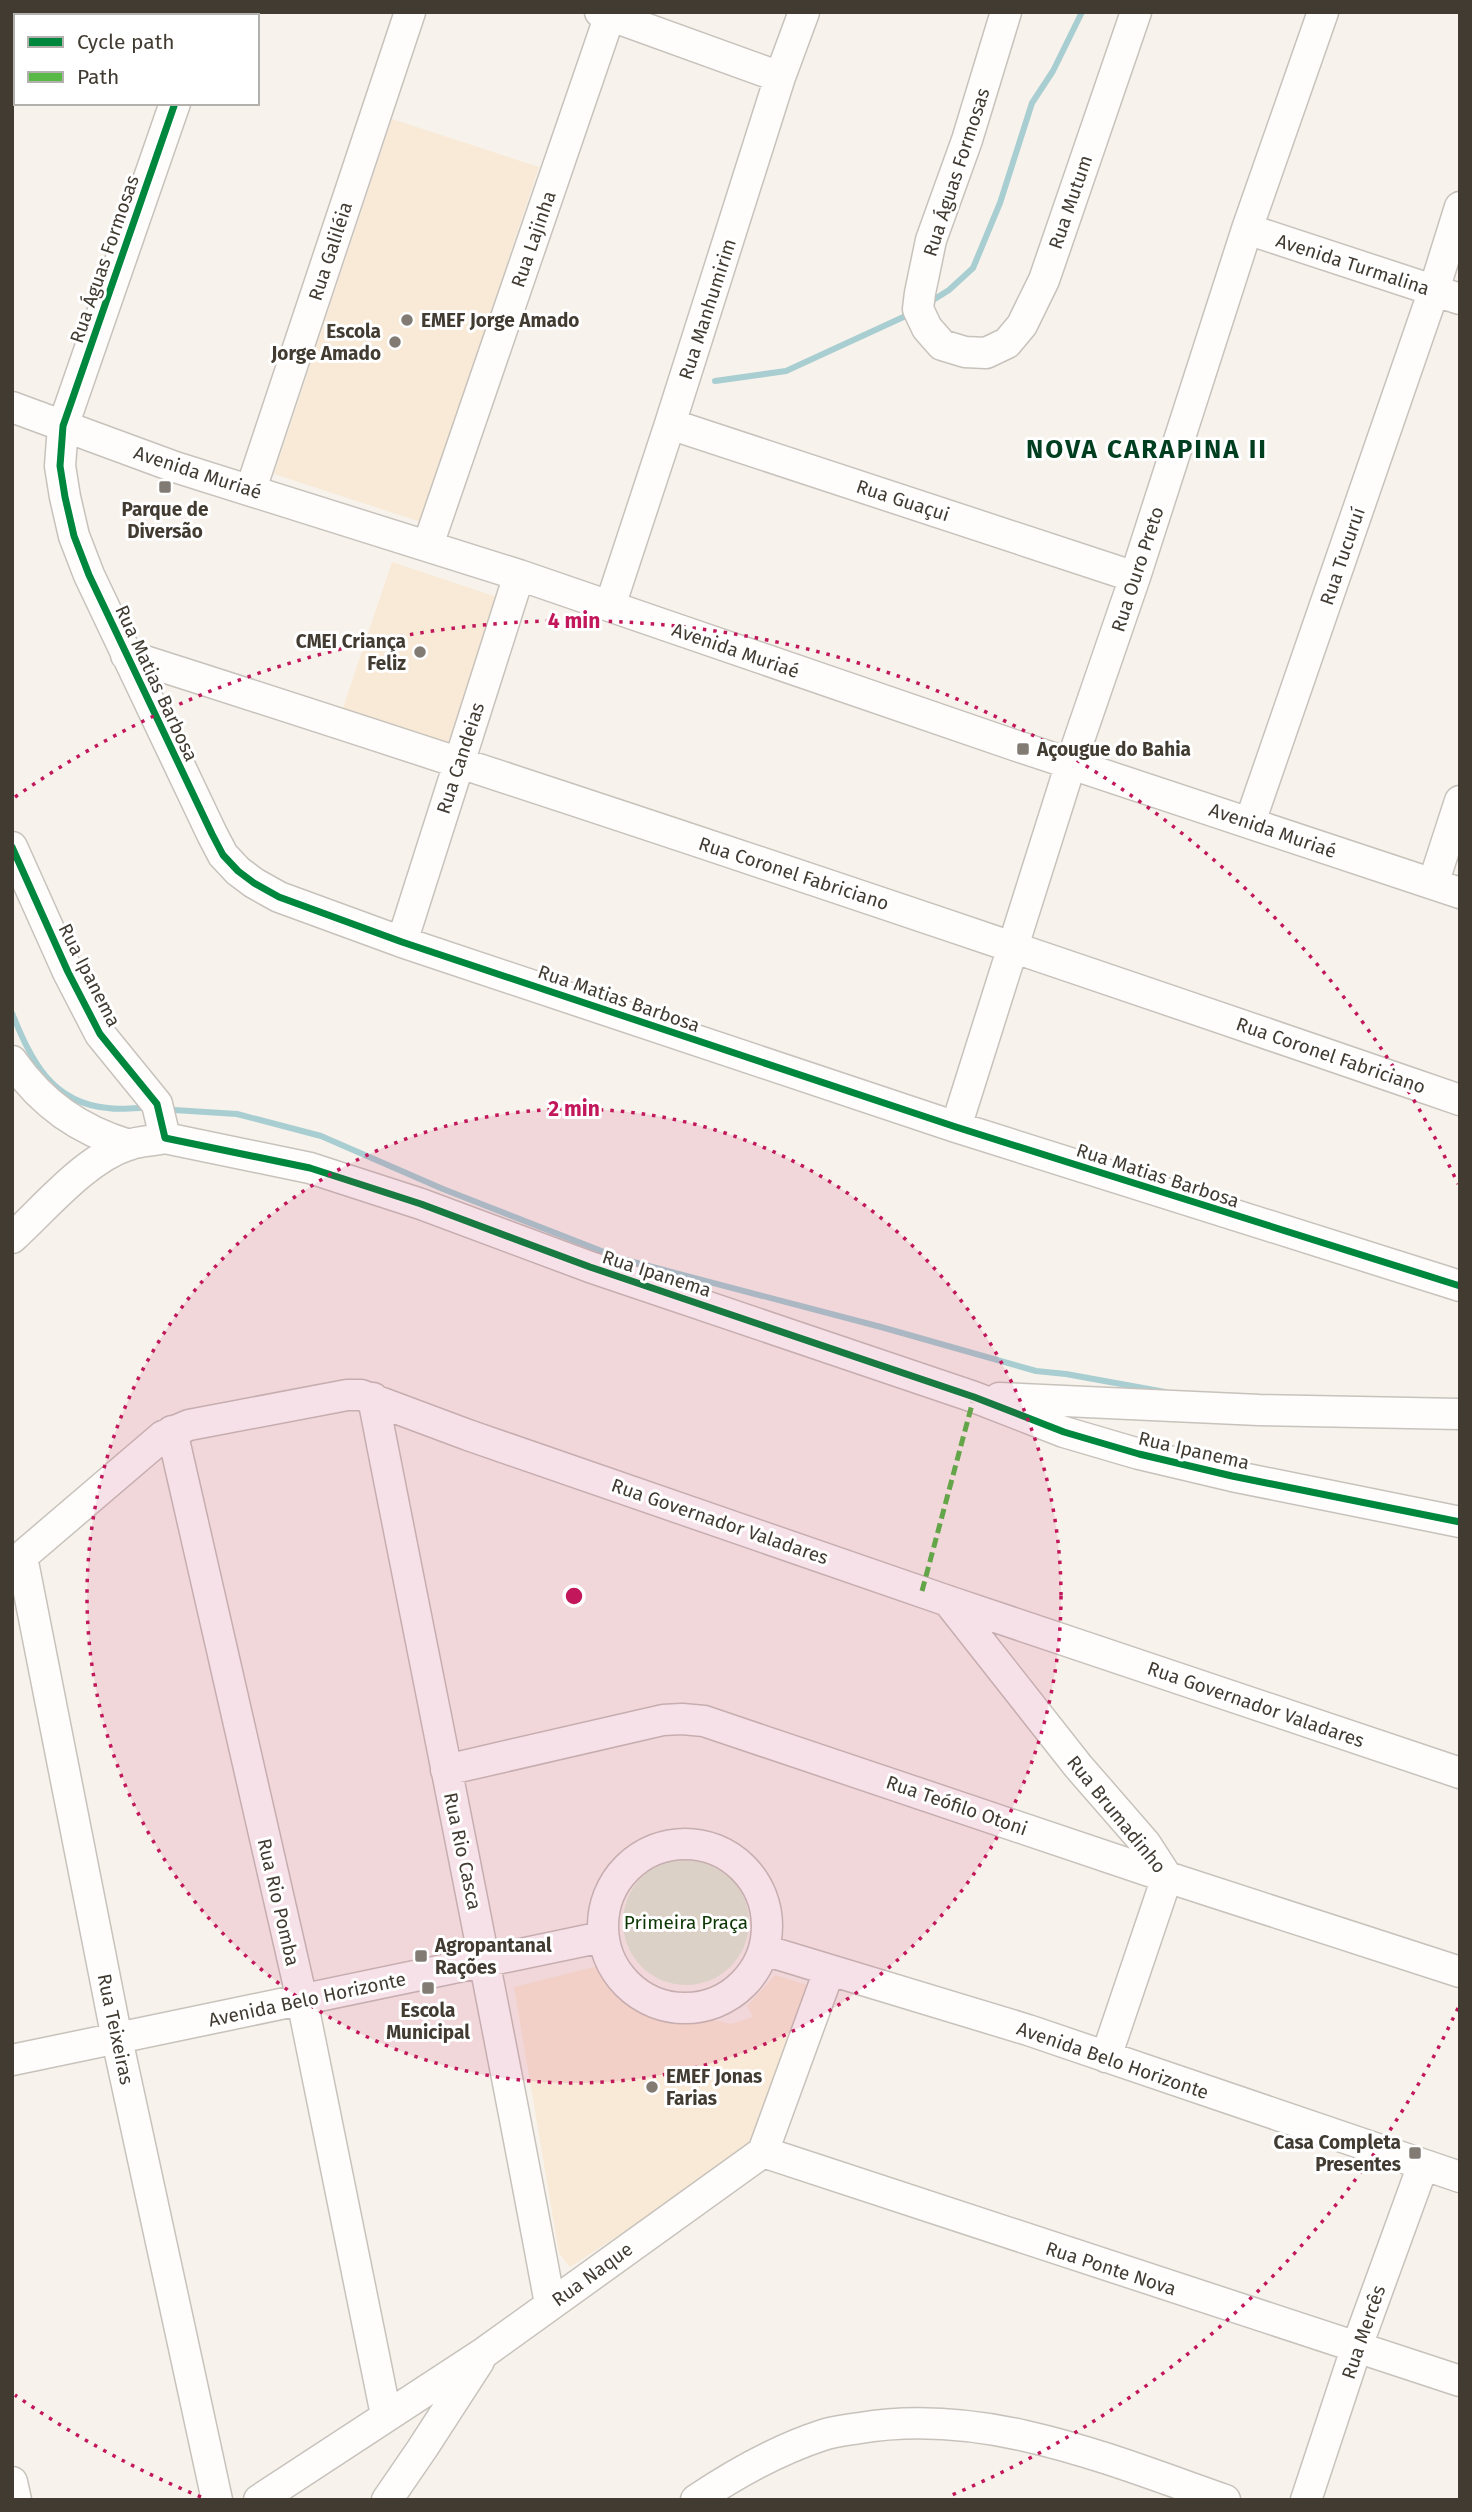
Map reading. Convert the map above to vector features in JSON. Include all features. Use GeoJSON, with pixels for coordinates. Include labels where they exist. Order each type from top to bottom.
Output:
{"type":"FeatureCollection","features":[{"type":"Feature","properties":{"kind":"street","name":"Rua Galiléia"},"geometry":{"type":"LineString","coordinates":[[251,489],[410,12]]}},
{"type":"Feature","properties":{"kind":"street","name":"Rua Manhumirim"},"geometry":{"type":"LineString","coordinates":[[610,606],[780,77],[804,12]]}},
{"type":"Feature","properties":{"kind":"street","name":"Rua Águas Formosas"},"geometry":{"type":"LineString","coordinates":[[965,352],[942,345],[927,328],[919,309],[920,293],[931,240],[967,140],[1006,12]]}},
{"type":"Feature","properties":{"kind":"street","name":"Rua Mutum"},"geometry":{"type":"LineString","coordinates":[[965,352],[986,353],[1007,344],[1022,325],[1044,280],[1136,12]]}},
{"type":"Feature","properties":{"kind":"street","name":"Rua Ouro Preto"},"geometry":{"type":"LineString","coordinates":[[956,1127],[1071,763],[1135,577],[1247,229],[1323,12]]}},
{"type":"Feature","properties":{"kind":"street"},"geometry":{"type":"LineString","coordinates":[[607,13],[780,77]]}},
{"type":"Feature","properties":{"kind":"street","name":"Rua Lajinha"},"geometry":{"type":"LineString","coordinates":[[428,545],[607,13]]}},
{"type":"Feature","properties":{"kind":"street","name":"Rua Águas Formosas"},"geometry":{"type":"LineString","coordinates":[[63,426],[174,105]]}},
{"type":"Feature","properties":{"kind":"street","name":"Rua Tucuruí"},"geometry":{"type":"LineString","coordinates":[[1250,822],[1447,295],[1460,207]]}},
{"type":"Feature","properties":{"kind":"street","name":"Avenida Turmalina"},"geometry":{"type":"LineString","coordinates":[[1247,229],[1447,295]]}},
{"type":"Feature","properties":{"kind":"street","name":"Avenida Muriaé"},"geometry":{"type":"LineString","coordinates":[[12,407],[175,467],[519,575],[1446,888]]}},
{"type":"Feature","properties":{"kind":"street","name":"Rua Guaçui"},"geometry":{"type":"LineString","coordinates":[[670,424],[1135,577]]}},
{"type":"Feature","properties":{"kind":"street","name":"Rua Matias Barbosa"},"geometry":{"type":"LineString","coordinates":[[63,426],[60,466],[74,536],[89,575],[223,855],[254,883],[279,897],[402,942],[956,1127],[1460,1286]]}},
{"type":"Feature","properties":{"kind":"street","name":"Rua Candeias"},"geometry":{"type":"LineString","coordinates":[[402,942],[519,575]]}},
{"type":"Feature","properties":{"kind":"street","name":"Rua Coronel Fabriciano"},"geometry":{"type":"LineString","coordinates":[[126,655],[458,761],[1013,946],[1460,1100]]}},
{"type":"Feature","properties":{"kind":"street"},"geometry":{"type":"LineString","coordinates":[[1446,888],[1460,801]]}},
{"type":"Feature","properties":{"kind":"street","name":"Rua Ipanema"},"geometry":{"type":"LineString","coordinates":[[12,847],[94,1023],[124,1065],[157,1104],[166,1138],[310,1168],[433,1208],[590,1267],[974,1397],[1064,1432],[1139,1454],[1233,1476],[1460,1522]]}},
{"type":"Feature","properties":{"kind":"street"},"geometry":{"type":"LineString","coordinates":[[12,1061],[43,1099],[69,1119],[102,1137],[129,1144]]}},
{"type":"Feature","properties":{"kind":"street"},"geometry":{"type":"LineString","coordinates":[[12,1238],[83,1171],[110,1153],[129,1144],[166,1138]]}},
{"type":"Feature","properties":{"kind":"street","name":"Rua Governador Valadares"},"geometry":{"type":"LineString","coordinates":[[17,1561],[154,1444],[173,1431],[189,1425],[347,1395],[361,1395],[948,1601],[1460,1773]]}},
{"type":"Feature","properties":{"kind":"street"},"geometry":{"type":"LineString","coordinates":[[974,1397],[1259,1410],[1460,1414]]}},
{"type":"Feature","properties":{"kind":"street","name":"Rua Rio Casca"},"geometry":{"type":"LineString","coordinates":[[373,1398],[486,1962],[550,2304]]}},
{"type":"Feature","properties":{"kind":"street","name":"Rua Rio Pomba"},"geometry":{"type":"LineString","coordinates":[[173,1431],[302,2000],[386,2415]]}},
{"type":"Feature","properties":{"kind":"street","name":"Rua Teixeiras"},"geometry":{"type":"LineString","coordinates":[[17,1561],[217,2500]]}},
{"type":"Feature","properties":{"kind":"street","name":"Rua Brumadinho"},"geometry":{"type":"LineString","coordinates":[[948,1601],[1078,1766],[1144,1843],[1167,1877],[1106,2057]]}},
{"type":"Feature","properties":{"kind":"street","name":"Rua Teófilo Otoni"},"geometry":{"type":"LineString","coordinates":[[446,1770],[663,1720],[704,1721],[1167,1877],[1460,1972]]}},
{"type":"Feature","properties":{"kind":"street"},"geometry":{"type":"LineString","coordinates":[[691,1843],[712,1848],[731,1857],[747,1871],[759,1888],[766,1908],[768,1929],[764,1950],[754,1972],[737,1990],[715,2003],[691,2008],[666,2006],[643,1997],[623,1982],[609,1961],[602,1937],[605,1906],[618,1877],[632,1862],[650,1851],[670,1844],[691,1843]]}},
{"type":"Feature","properties":{"kind":"street","name":"Avenida Belo Horizonte"},"geometry":{"type":"LineString","coordinates":[[12,2060],[602,1937]]}},
{"type":"Feature","properties":{"kind":"street","name":"Avenida Belo Horizonte"},"geometry":{"type":"LineString","coordinates":[[764,1950],[1028,2030],[1460,2177]]}},
{"type":"Feature","properties":{"kind":"street"},"geometry":{"type":"LineString","coordinates":[[763,2152],[829,1971]]}},
{"type":"Feature","properties":{"kind":"street","name":"Rua Naque"},"geometry":{"type":"LineString","coordinates":[[259,2500],[485,2352],[763,2152]]}},
{"type":"Feature","properties":{"kind":"street","name":"Rua Ponte Nova"},"geometry":{"type":"LineString","coordinates":[[763,2152],[1460,2381]]}},
{"type":"Feature","properties":{"kind":"street","name":"Rua Mercês"},"geometry":{"type":"LineString","coordinates":[[1306,2500],[1356,2348],[1423,2165]]}},
{"type":"Feature","properties":{"kind":"street"},"geometry":{"type":"LineString","coordinates":[[387,2500],[485,2352]]}},
{"type":"Feature","properties":{"kind":"street"},"geometry":{"type":"LineString","coordinates":[[696,2500],[727,2479],[778,2451],[826,2434],[882,2424],[938,2423],[1017,2433],[1106,2458],[1225,2500]]}},
{"type":"Feature","properties":{"kind":"street"},"geometry":{"type":"LineString","coordinates":[[12,2482],[16,2500]]}},
{"type":"Feature","properties":{"kind":"shaded area","name":"EMEF Jorge Amado"},"geometry":{"type":"Polygon","coordinates":[[[392,119],[539,167],[421,522],[274,474],[392,119]]]}},
{"type":"Feature","properties":{"kind":"shaded area","name":"CMEI Criança Feliz"},"geometry":{"type":"Polygon","coordinates":[[[392,562],[497,597],[448,743],[343,708],[392,562]]]}},
{"type":"Feature","properties":{"kind":"shaded area","name":"EMEF Jonas Farias"},"geometry":{"type":"Polygon","coordinates":[[[598,1966],[629,2001],[655,2015],[702,2017],[731,2024],[753,2017],[747,2006],[775,1975],[810,1986],[750,2149],[570,2267],[559,2253],[514,1987],[598,1966]]]}},
{"type":"Feature","properties":{"kind":"green space","name":"Primeira Praça"},"geometry":{"type":"Polygon","coordinates":[[[686,1859],[710,1864],[731,1877],[744,1898],[749,1922],[744,1946],[731,1967],[710,1980],[686,1985],[662,1980],[641,1967],[628,1946],[623,1922],[628,1898],[641,1877],[662,1864],[686,1859]]]}},
{"type":"Feature","properties":{"kind":"waterway"},"geometry":{"type":"LineString","coordinates":[[930,302],[949,290],[973,268],[1000,203],[1032,103],[1053,71],[1082,12]]}},
{"type":"Feature","properties":{"kind":"waterway"},"geometry":{"type":"LineString","coordinates":[[715,381],[786,371],[910,314]]}},
{"type":"Feature","properties":{"kind":"waterway"},"geometry":{"type":"LineString","coordinates":[[12,1013],[36,1062],[58,1088],[72,1098],[88,1104],[112,1109],[141,1108]]}},
{"type":"Feature","properties":{"kind":"waterway"},"geometry":{"type":"LineString","coordinates":[[174,1110],[237,1114],[321,1136],[443,1189],[622,1259],[1036,1371],[1165,1392]]}},
{"type":"Feature","properties":{"kind":"marked path"},"geometry":{"type":"LineString","coordinates":[[922,1591],[974,1397]]}},
{"type":"Feature","properties":{"kind":"cycle path"},"geometry":{"type":"LineString","coordinates":[[174,105],[63,426],[60,466],[74,536],[89,575],[212,834],[223,855],[238,871],[279,897],[402,942],[956,1127],[1460,1286]]}},
{"type":"Feature","properties":{"kind":"cycle path"},"geometry":{"type":"LineString","coordinates":[[12,847],[68,972],[100,1034],[157,1104],[165,1138],[310,1168],[421,1204],[590,1267],[974,1397],[1064,1432],[1139,1454],[1232,1476],[1460,1522]]}},
{"type":"Feature","properties":{"kind":"place","name":"EMEF Jorge Amado"},"geometry":{"type":"Point","coordinates":[407,320]}},
{"type":"Feature","properties":{"kind":"place","name":"Escola Jorge Amado"},"geometry":{"type":"Point","coordinates":[395,342]}},
{"type":"Feature","properties":{"kind":"place","name":"Parque de Diversão"},"geometry":{"type":"Point","coordinates":[165,487]}},
{"type":"Feature","properties":{"kind":"place","name":"CMEI Criança Feliz"},"geometry":{"type":"Point","coordinates":[420,652]}},
{"type":"Feature","properties":{"kind":"place","name":"Açougue do Bahia"},"geometry":{"type":"Point","coordinates":[1023,749]}},
{"type":"Feature","properties":{"kind":"place","name":"Agropantanal Rações"},"geometry":{"type":"Point","coordinates":[421,1956]}},
{"type":"Feature","properties":{"kind":"place","name":"Escola Municipal"},"geometry":{"type":"Point","coordinates":[428,1988]}},
{"type":"Feature","properties":{"kind":"place","name":"EMEF Jonas Farias"},"geometry":{"type":"Point","coordinates":[652,2087]}},
{"type":"Feature","properties":{"kind":"place","name":"Casa Completa Presentes"},"geometry":{"type":"Point","coordinates":[1415,2153]}},
{"type":"Feature","properties":{"kind":"district","name":"NOVA CARAPINA II"},"geometry":{"type":"Point","coordinates":[1147,449]}}]}
